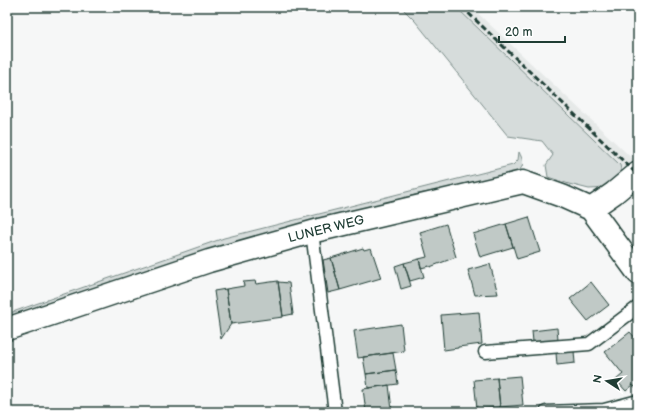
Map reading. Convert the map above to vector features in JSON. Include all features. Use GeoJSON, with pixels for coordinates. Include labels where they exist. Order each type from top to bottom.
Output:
{"type":"FeatureCollection","features":[{"type":"Feature","properties":{"kind":"street"},"geometry":{"type":"LineString","coordinates":[[638,174],[591,210],[638,273]]}},
{"type":"Feature","properties":{"kind":"street","name":"LUNER WEG"},"geometry":{"type":"LineString","coordinates":[[7,329],[209,261],[312,232],[523,182],[562,196],[591,210]]}},
{"type":"Feature","properties":{"kind":"lane"},"geometry":{"type":"LineString","coordinates":[[312,232],[335,412]]}},
{"type":"Feature","properties":{"kind":"lane"},"geometry":{"type":"LineString","coordinates":[[485,352],[589,344],[638,307]]}},
{"type":"Feature","properties":{"kind":"lane"},"geometry":{"type":"LineString","coordinates":[[546,412],[604,410],[638,401]]}},
{"type":"Feature","properties":{"kind":"shaded area"},"geometry":{"type":"Polygon","coordinates":[[[401,7],[456,7],[620,165],[622,174],[610,188],[589,189],[548,177],[546,165],[553,155],[542,141],[508,136],[415,21],[401,7]]]}},
{"type":"Feature","properties":{"kind":"shaded area"},"geometry":{"type":"Polygon","coordinates":[[[456,7],[471,7],[638,164],[638,183],[456,7]]]}},
{"type":"Feature","properties":{"kind":"shaded area"},"geometry":{"type":"Polygon","coordinates":[[[519,152],[522,161],[521,168],[516,173],[507,177],[418,194],[270,234],[105,284],[7,317],[7,314],[224,238],[513,165],[518,160],[519,152]]]}},
{"type":"Feature","properties":{"kind":"building"},"geometry":{"type":"Polygon","coordinates":[[[529,217],[540,252],[517,259],[506,224],[529,217]]]}},
{"type":"Feature","properties":{"kind":"building"},"geometry":{"type":"Polygon","coordinates":[[[446,224],[456,257],[430,267],[421,268],[419,259],[427,257],[420,232],[446,224]]]}},
{"type":"Feature","properties":{"kind":"building"},"geometry":{"type":"Polygon","coordinates":[[[506,224],[513,247],[480,257],[473,234],[506,224]]]}},
{"type":"Feature","properties":{"kind":"building"},"geometry":{"type":"Polygon","coordinates":[[[363,248],[364,250],[371,248],[381,278],[340,290],[331,258],[363,248]]]}},
{"type":"Feature","properties":{"kind":"building"},"geometry":{"type":"Polygon","coordinates":[[[331,258],[340,290],[328,293],[323,260],[331,258]]]}},
{"type":"Feature","properties":{"kind":"building"},"geometry":{"type":"Polygon","coordinates":[[[419,259],[424,277],[410,281],[404,263],[419,259]]]}},
{"type":"Feature","properties":{"kind":"building"},"geometry":{"type":"Polygon","coordinates":[[[404,263],[411,286],[401,289],[395,266],[404,263]]]}},
{"type":"Feature","properties":{"kind":"building"},"geometry":{"type":"Polygon","coordinates":[[[490,264],[498,294],[475,295],[468,270],[490,264]]]}},
{"type":"Feature","properties":{"kind":"building"},"geometry":{"type":"Polygon","coordinates":[[[255,281],[256,284],[278,281],[283,317],[231,324],[226,289],[244,286],[243,282],[255,281]]]}},
{"type":"Feature","properties":{"kind":"building"},"geometry":{"type":"Polygon","coordinates":[[[278,282],[289,283],[293,314],[283,316],[278,282]]]}},
{"type":"Feature","properties":{"kind":"building"},"geometry":{"type":"Polygon","coordinates":[[[591,282],[609,305],[588,321],[570,299],[591,282]]]}},
{"type":"Feature","properties":{"kind":"building"},"geometry":{"type":"Polygon","coordinates":[[[226,289],[231,324],[221,339],[214,291],[226,289]]]}},
{"type":"Feature","properties":{"kind":"building"},"geometry":{"type":"Polygon","coordinates":[[[479,312],[482,344],[444,350],[441,315],[479,312]]]}},
{"type":"Feature","properties":{"kind":"building"},"geometry":{"type":"Polygon","coordinates":[[[401,324],[404,351],[358,358],[354,331],[401,324]]]}},
{"type":"Feature","properties":{"kind":"building"},"geometry":{"type":"Polygon","coordinates":[[[557,328],[558,340],[533,342],[532,331],[557,328]]]}},
{"type":"Feature","properties":{"kind":"building"},"geometry":{"type":"Polygon","coordinates":[[[630,332],[638,341],[638,385],[634,387],[633,385],[626,391],[616,380],[623,374],[605,352],[630,332]]]}},
{"type":"Feature","properties":{"kind":"building"},"geometry":{"type":"Polygon","coordinates":[[[574,351],[575,363],[557,365],[556,353],[574,351]]]}},
{"type":"Feature","properties":{"kind":"building"},"geometry":{"type":"Polygon","coordinates":[[[393,353],[396,370],[366,374],[363,357],[393,353]]]}},
{"type":"Feature","properties":{"kind":"building"},"geometry":{"type":"Polygon","coordinates":[[[396,370],[398,384],[368,388],[366,374],[396,370]]]}},
{"type":"Feature","properties":{"kind":"building"},"geometry":{"type":"Polygon","coordinates":[[[520,376],[523,405],[500,407],[497,378],[520,376]]]}},
{"type":"Feature","properties":{"kind":"building"},"geometry":{"type":"Polygon","coordinates":[[[497,378],[500,407],[477,409],[474,380],[497,378]]]}},
{"type":"Feature","properties":{"kind":"building"},"geometry":{"type":"Polygon","coordinates":[[[389,385],[392,410],[366,412],[363,389],[389,385]]]}},
{"type":"Feature","properties":{"kind":"railway"},"geometry":{"type":"LineString","coordinates":[[462,7],[638,175]]}}]}
